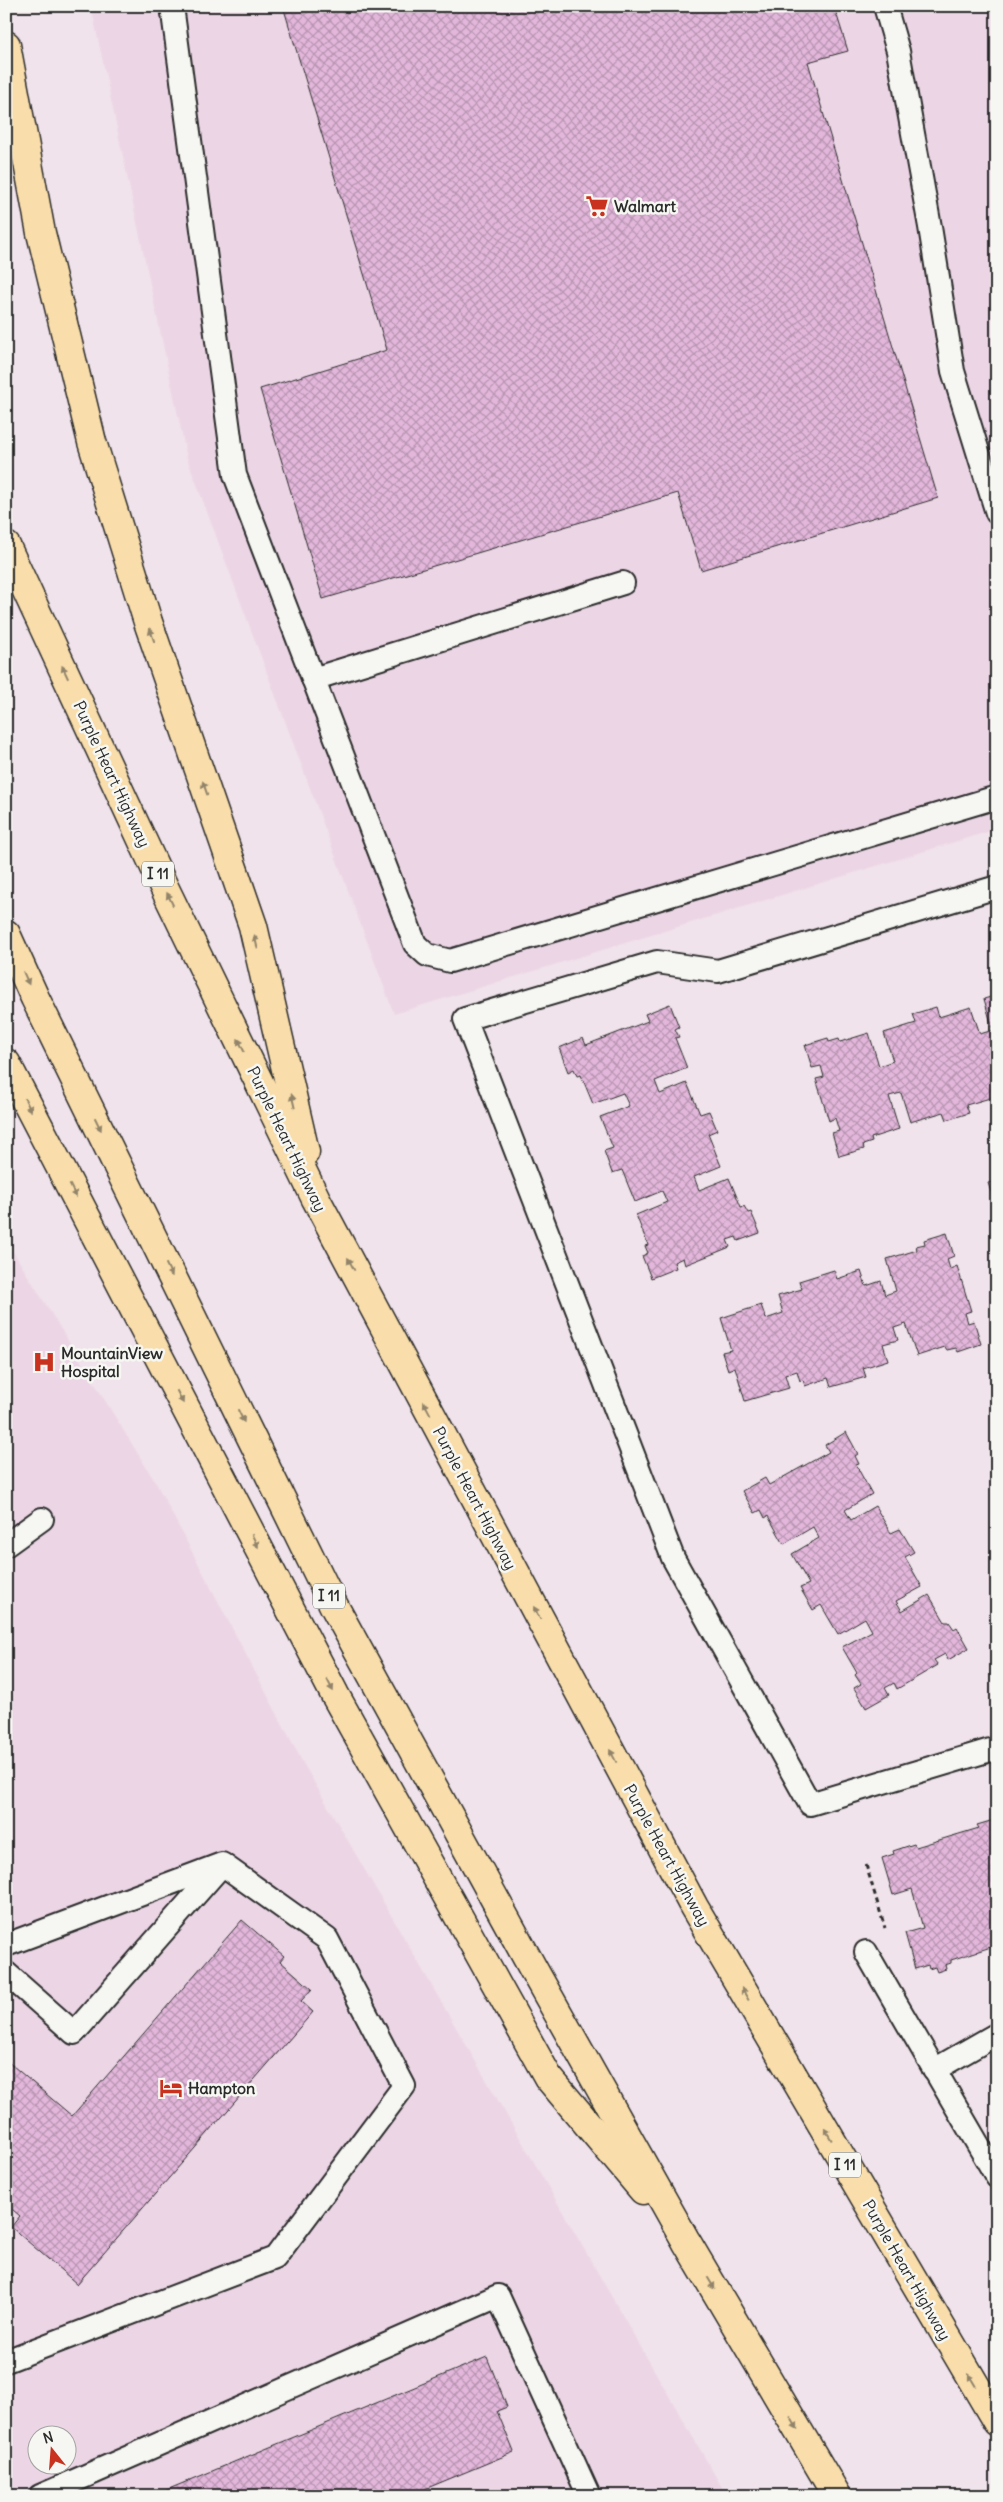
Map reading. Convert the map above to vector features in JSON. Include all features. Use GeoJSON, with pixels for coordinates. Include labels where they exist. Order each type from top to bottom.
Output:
{"type":"FeatureCollection","features":[{"type":"Feature","properties":{"kind":"highway"},"geometry":{"type":"LineString","coordinates":[[6,45],[41,233],[92,442],[148,622],[252,926],[316,1199]]}},
{"type":"Feature","properties":{"kind":"highway","name":"Purple Heart Highway"},"geometry":{"type":"LineString","coordinates":[[6,546],[164,887],[316,1199],[694,1907],[997,2422]]}},
{"type":"Feature","properties":{"kind":"highway","name":"I 11"},"geometry":{"type":"LineString","coordinates":[[6,934],[334,1606],[541,1984],[686,2241],[837,2496]]}},
{"type":"Feature","properties":{"kind":"highway"},"geometry":{"type":"LineString","coordinates":[[6,1063],[335,1695],[548,2077],[686,2241]]}},
{"type":"Feature","properties":{"kind":"lane"},"geometry":{"type":"LineString","coordinates":[[172,6],[235,476],[415,944],[427,955],[450,961],[997,797]]}},
{"type":"Feature","properties":{"kind":"lane"},"geometry":{"type":"LineString","coordinates":[[885,6],[898,51],[930,227],[953,371],[991,477],[997,513]]}},
{"type":"Feature","properties":{"kind":"lane"},"geometry":{"type":"LineString","coordinates":[[313,679],[623,583]]}},
{"type":"Feature","properties":{"kind":"lane"},"geometry":{"type":"LineString","coordinates":[[997,887],[718,971],[657,962],[464,1019],[673,1558],[810,1804],[997,1748]]}},
{"type":"Feature","properties":{"kind":"lane"},"geometry":{"type":"LineString","coordinates":[[6,1545],[42,1519]]}},
{"type":"Feature","properties":{"kind":"lane"},"geometry":{"type":"LineString","coordinates":[[6,1946],[222,1864]]}},
{"type":"Feature","properties":{"kind":"lane"},"geometry":{"type":"LineString","coordinates":[[6,1973],[74,2033],[222,1864]]}},
{"type":"Feature","properties":{"kind":"lane"},"geometry":{"type":"LineString","coordinates":[[6,2362],[275,2258],[404,2086],[327,1939],[222,1864]]}},
{"type":"Feature","properties":{"kind":"lane"},"geometry":{"type":"LineString","coordinates":[[866,1952],[997,2177]]}},
{"type":"Feature","properties":{"kind":"lane"},"geometry":{"type":"LineString","coordinates":[[934,2070],[997,2034]]}},
{"type":"Feature","properties":{"kind":"lane"},"geometry":{"type":"LineString","coordinates":[[40,2496],[498,2296],[589,2496]]}},
{"type":"Feature","properties":{"kind":"shaded area"},"geometry":{"type":"Polygon","coordinates":[[[91,6],[997,6],[997,829],[394,1014],[187,458],[91,6]]]}},
{"type":"Feature","properties":{"kind":"shaded area"},"geometry":{"type":"Polygon","coordinates":[[[6,1240],[156,1483],[303,1763],[727,2496],[6,2496],[6,1240]]]}},
{"type":"Feature","properties":{"kind":"building","name":"Walmart"},"geometry":{"type":"Polygon","coordinates":[[[283,6],[834,6],[848,51],[808,62],[938,498],[701,570],[678,493],[323,599],[260,389],[387,350],[283,6]]]}},
{"type":"Feature","properties":{"kind":"building"},"geometry":{"type":"Polygon","coordinates":[[[997,995],[997,1065],[991,1067],[997,1087],[997,1096],[966,1105],[969,1113],[947,1120],[944,1112],[910,1122],[901,1093],[889,1096],[899,1129],[871,1138],[872,1142],[863,1145],[864,1149],[839,1156],[832,1133],[839,1131],[835,1118],[829,1121],[816,1079],[824,1077],[821,1066],[812,1068],[805,1045],[828,1038],[829,1042],[839,1039],[840,1042],[869,1033],[879,1066],[893,1061],[884,1033],[916,1023],[913,1014],[936,1007],[939,1017],[971,1007],[980,1034],[993,1030],[984,999],[997,995]]]}},
{"type":"Feature","properties":{"kind":"building"},"geometry":{"type":"Polygon","coordinates":[[[670,1004],[679,1027],[675,1029],[679,1037],[675,1038],[687,1068],[655,1081],[660,1094],[687,1083],[700,1114],[709,1111],[717,1130],[708,1134],[721,1166],[694,1177],[699,1190],[729,1178],[741,1207],[744,1206],[748,1213],[751,1212],[760,1233],[738,1241],[736,1237],[727,1240],[730,1247],[685,1265],[683,1258],[674,1262],[676,1268],[651,1278],[642,1256],[648,1253],[645,1246],[648,1245],[636,1215],[667,1202],[662,1191],[635,1202],[622,1170],[612,1173],[604,1151],[613,1148],[600,1117],[629,1106],[623,1093],[593,1104],[581,1075],[577,1076],[574,1069],[568,1072],[559,1048],[583,1038],[586,1045],[648,1021],[645,1014],[670,1004]]]}},
{"type":"Feature","properties":{"kind":"building"},"geometry":{"type":"Polygon","coordinates":[[[997,1181],[997,1210],[988,1183],[997,1181]]]}},
{"type":"Feature","properties":{"kind":"building"},"geometry":{"type":"Polygon","coordinates":[[[947,1233],[954,1256],[947,1259],[950,1269],[957,1266],[971,1311],[965,1313],[968,1323],[974,1321],[981,1344],[958,1352],[956,1348],[947,1350],[945,1347],[917,1356],[906,1324],[894,1328],[898,1340],[883,1344],[888,1360],[863,1368],[866,1377],[831,1387],[828,1378],[805,1386],[803,1380],[800,1381],[797,1371],[785,1375],[789,1388],[745,1401],[735,1367],[728,1370],[722,1352],[731,1350],[721,1318],[761,1305],[766,1319],[783,1313],[778,1296],[802,1289],[799,1281],[834,1270],[837,1279],[861,1271],[866,1286],[881,1281],[885,1295],[896,1291],[887,1259],[917,1250],[916,1246],[925,1244],[924,1240],[947,1233]]]}},
{"type":"Feature","properties":{"kind":"building"},"geometry":{"type":"Polygon","coordinates":[[[846,1432],[858,1454],[855,1456],[859,1464],[856,1465],[872,1494],[845,1510],[851,1520],[875,1506],[891,1533],[900,1529],[914,1552],[905,1557],[922,1587],[896,1601],[902,1611],[929,1595],[945,1622],[949,1622],[954,1629],[957,1627],[969,1648],[948,1660],[945,1654],[934,1660],[938,1665],[897,1689],[894,1683],[885,1688],[889,1695],[866,1708],[854,1688],[861,1684],[855,1675],[857,1673],[842,1647],[872,1631],[865,1618],[838,1634],[821,1605],[813,1610],[800,1588],[809,1584],[792,1554],[819,1538],[813,1527],[784,1544],[768,1516],[765,1518],[761,1510],[755,1513],[742,1491],[765,1478],[769,1485],[829,1452],[825,1445],[846,1432]]]}},
{"type":"Feature","properties":{"kind":"building"},"geometry":{"type":"Polygon","coordinates":[[[997,1819],[997,1945],[951,1960],[951,1963],[945,1965],[946,1969],[937,1972],[935,1967],[929,1969],[928,1965],[915,1969],[905,1933],[923,1928],[912,1889],[893,1895],[882,1858],[894,1854],[893,1851],[914,1844],[916,1847],[979,1828],[977,1825],[997,1819]]]}},
{"type":"Feature","properties":{"kind":"building","name":"Hampton"},"geometry":{"type":"Polygon","coordinates":[[[242,1920],[284,1956],[280,1961],[312,1989],[301,2001],[313,2012],[77,2284],[11,2227],[20,2216],[6,2204],[6,2060],[72,2116],[242,1920]]]}},
{"type":"Feature","properties":{"kind":"building"},"geometry":{"type":"Polygon","coordinates":[[[487,2357],[507,2407],[497,2411],[514,2452],[408,2496],[152,2496],[487,2357]]]}},
{"type":"Feature","properties":{"kind":"place","name":"Walmart"},"geometry":{"type":"Point","coordinates":[597,206]}},
{"type":"Feature","properties":{"kind":"place","name":"MountainView Hospital"},"geometry":{"type":"Point","coordinates":[44,1362]}},
{"type":"Feature","properties":{"kind":"place","name":"Hampton"},"geometry":{"type":"Point","coordinates":[171,2088]}}]}
